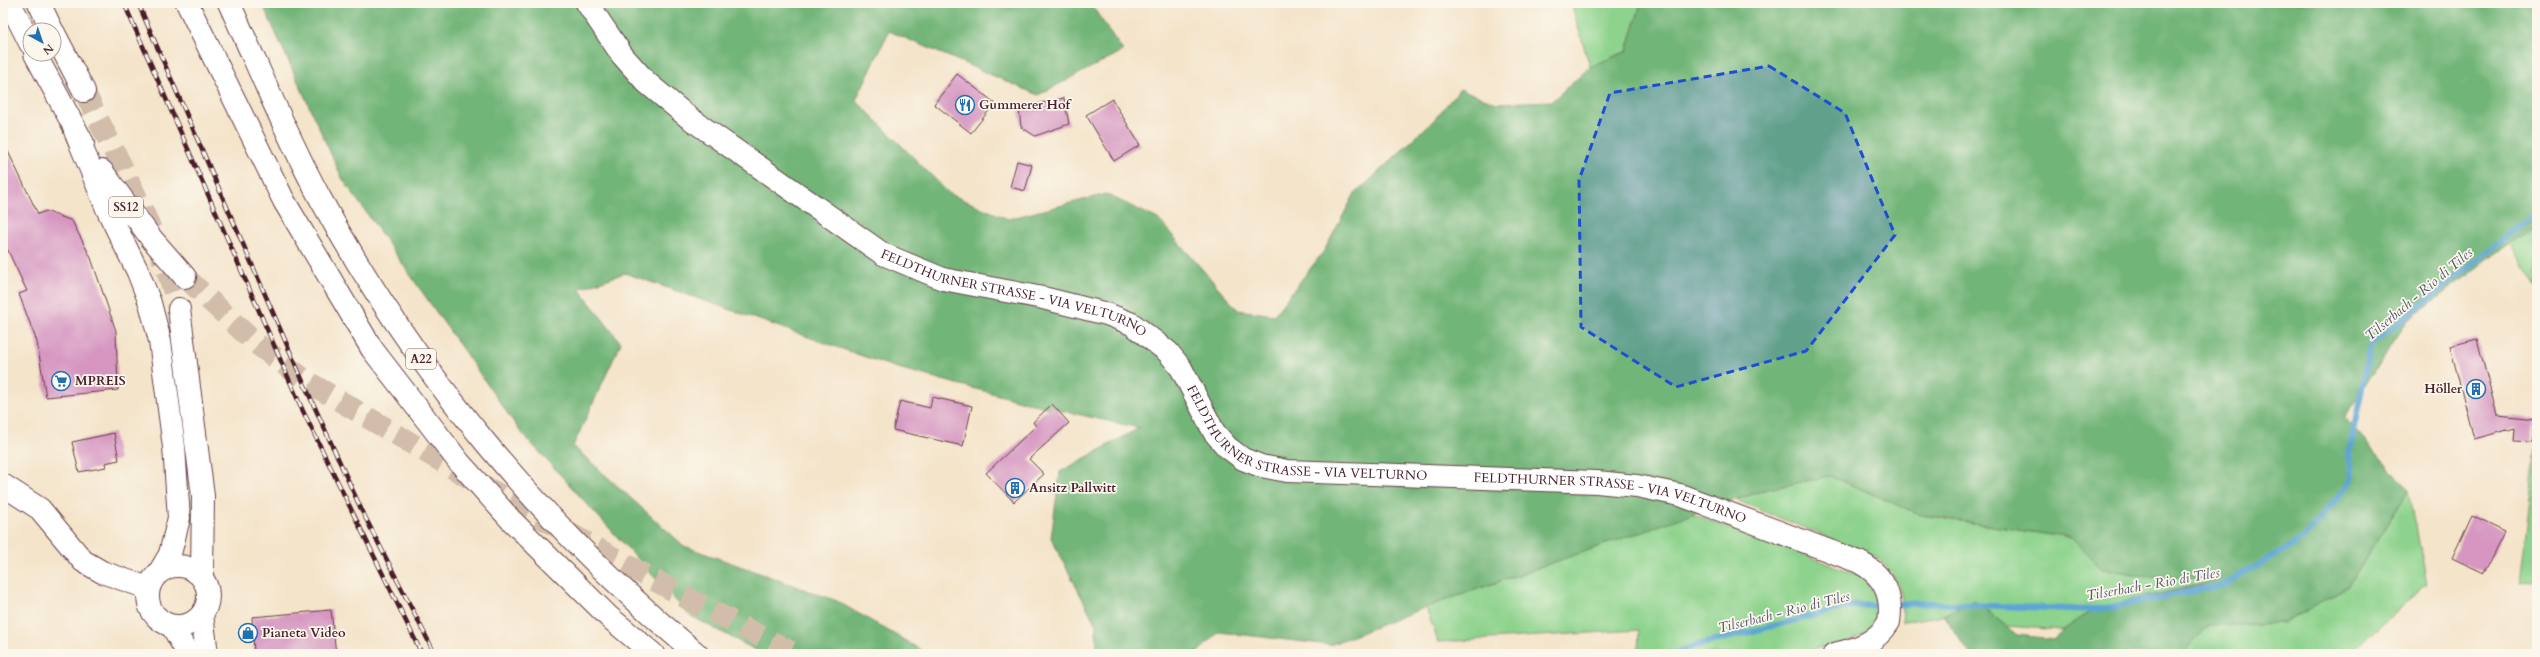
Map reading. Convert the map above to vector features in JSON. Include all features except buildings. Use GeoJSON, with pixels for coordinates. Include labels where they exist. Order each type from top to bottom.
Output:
{"type":"FeatureCollection","features":[{"type":"Feature","properties":{"kind":"main road"},"geometry":{"type":"LineString","coordinates":[[10,3],[22,27]]}},
{"type":"Feature","properties":{"kind":"main road"},"geometry":{"type":"LineString","coordinates":[[39,3],[48,22]]}},
{"type":"Feature","properties":{"kind":"main road","name":"A22"},"geometry":{"type":"LineString","coordinates":[[187,3],[284,201],[372,349],[459,462],[511,520],[609,617],[653,654]]}},
{"type":"Feature","properties":{"kind":"main road","name":"A22"},"geometry":{"type":"LineString","coordinates":[[229,3],[320,197],[358,265],[444,391],[490,448],[573,540],[617,583],[697,654]]}},
{"type":"Feature","properties":{"kind":"main road","name":"FELDTHURNER STRASSE - VIA VELTURNO"},"geometry":{"type":"LineString","coordinates":[[587,3],[622,55],[646,82],[688,117],[883,254],[943,280],[1043,298],[1107,314],[1132,324],[1168,352],[1181,368],[1214,432],[1227,447],[1249,461],[1287,471],[1597,482],[1659,490],[1680,495],[1859,562],[1878,574],[1890,603],[1889,622],[1883,631],[1870,643],[1834,654]]}},
{"type":"Feature","properties":{"kind":"main road"},"geometry":{"type":"LineString","coordinates":[[62,48],[84,91]]}},
{"type":"Feature","properties":{"kind":"main road","name":"SS12"},"geometry":{"type":"LineString","coordinates":[[40,62],[75,131],[117,195],[163,253],[185,277]]}},
{"type":"Feature","properties":{"kind":"main road"},"geometry":{"type":"LineString","coordinates":[[75,131],[108,211],[138,272],[150,304],[160,341],[174,447],[179,518],[170,554],[154,580],[148,598],[155,617],[172,626],[184,626],[194,622],[202,614],[209,596],[202,576],[203,496],[179,309]]}},
{"type":"Feature","properties":{"kind":"main road"},"geometry":{"type":"LineString","coordinates":[[3,485],[40,509],[83,561],[102,572],[154,580],[177,565],[195,570],[202,576]]}},
{"type":"Feature","properties":{"kind":"main road"},"geometry":{"type":"LineString","coordinates":[[202,614],[203,633],[207,654]]}},
{"type":"Feature","properties":{"kind":"main road"},"geometry":{"type":"LineString","coordinates":[[172,626],[188,654]]}},
{"type":"Feature","properties":{"kind":"highlighted area"},"geometry":{"type":"Polygon","coordinates":[[[1769,66],[1845,113],[1895,235],[1806,351],[1676,387],[1581,327],[1579,180],[1610,93],[1769,66]]]}},
{"type":"Feature","properties":{"kind":"green space"},"geometry":{"type":"Polygon","coordinates":[[[262,3],[1090,3],[1123,51],[1038,95],[889,31],[856,100],[950,194],[1008,219],[1106,194],[1158,219],[1238,310],[1274,315],[1324,251],[1354,195],[1434,120],[1460,89],[1497,103],[1552,101],[1590,67],[1627,51],[1641,3],[2537,3],[2537,229],[2509,243],[2407,321],[2344,418],[2409,490],[2348,586],[2284,623],[2208,626],[2183,654],[1970,654],[1943,615],[1974,600],[2017,635],[2054,639],[2070,625],[2089,614],[2110,606],[2220,579],[2133,575],[2102,569],[2071,538],[1921,515],[1830,476],[1768,489],[1692,514],[1426,607],[1330,645],[1219,632],[1196,654],[1097,654],[1096,625],[1051,538],[1060,472],[1139,428],[1032,404],[894,367],[625,273],[579,289],[621,343],[573,446],[684,546],[837,601],[928,654],[763,654],[689,615],[520,431],[342,178],[262,3]]]}},
{"type":"Feature","properties":{"kind":"green space"},"geometry":{"type":"Polygon","coordinates":[[[1571,3],[1641,3],[1627,51],[1590,67],[1571,3]]]}},
{"type":"Feature","properties":{"kind":"green space"},"geometry":{"type":"Polygon","coordinates":[[[2537,229],[2537,288],[2509,243],[2537,229]]]}},
{"type":"Feature","properties":{"kind":"green space"},"geometry":{"type":"Polygon","coordinates":[[[2537,439],[2537,580],[2520,583],[2537,439]]]}},
{"type":"Feature","properties":{"kind":"green space"},"geometry":{"type":"Polygon","coordinates":[[[1830,476],[1921,515],[2071,538],[2102,569],[2133,575],[2221,579],[2095,610],[2062,630],[2006,626],[1974,600],[1943,615],[1902,622],[1903,612],[1901,594],[1895,578],[1884,564],[1876,557],[1736,500],[1768,489],[1830,476]]]}},
{"type":"Feature","properties":{"kind":"green space"},"geometry":{"type":"Polygon","coordinates":[[[2409,490],[2427,584],[2348,654],[2183,654],[2208,626],[2284,623],[2348,586],[2409,490]]]}},
{"type":"Feature","properties":{"kind":"green space"},"geometry":{"type":"Polygon","coordinates":[[[1692,514],[1859,575],[1874,594],[1877,607],[1875,621],[1864,634],[1847,643],[1787,654],[1638,654],[1639,630],[1438,642],[1426,607],[1692,514]]]}},
{"type":"Feature","properties":{"kind":"waterway","name":"Tilserbach - Rio di Tiles"},"geometry":{"type":"LineString","coordinates":[[1671,654],[1698,645],[1851,606],[1927,603],[2095,610],[2224,585],[2303,539],[2351,481],[2349,454],[2370,346],[2537,212]]}},
{"type":"Feature","properties":{"kind":"tunnel"},"geometry":{"type":"LineString","coordinates":[[84,91],[149,225],[160,252],[179,309]]}},
{"type":"Feature","properties":{"kind":"tunnel"},"geometry":{"type":"LineString","coordinates":[[185,277],[253,341],[308,382],[478,483],[685,597],[795,654]]}},
{"type":"Feature","properties":{"kind":"railway"},"geometry":{"type":"LineString","coordinates":[[124,3],[302,409],[422,654]]}},
{"type":"Feature","properties":{"kind":"railway"},"geometry":{"type":"LineString","coordinates":[[138,3],[301,377],[362,511],[435,654]]}},
{"type":"Feature","properties":{"kind":"place","name":"Gummerer Hof"},"geometry":{"type":"Point","coordinates":[965,105]}},
{"type":"Feature","properties":{"kind":"place","name":"MPREIS"},"geometry":{"type":"Point","coordinates":[61,381]}},
{"type":"Feature","properties":{"kind":"place","name":"Höller"},"geometry":{"type":"Point","coordinates":[2476,389]}},
{"type":"Feature","properties":{"kind":"place","name":"Ansitz Pallwitt"},"geometry":{"type":"Point","coordinates":[1015,488]}},
{"type":"Feature","properties":{"kind":"place","name":"Pianeta Video"},"geometry":{"type":"Point","coordinates":[248,633]}}]}
